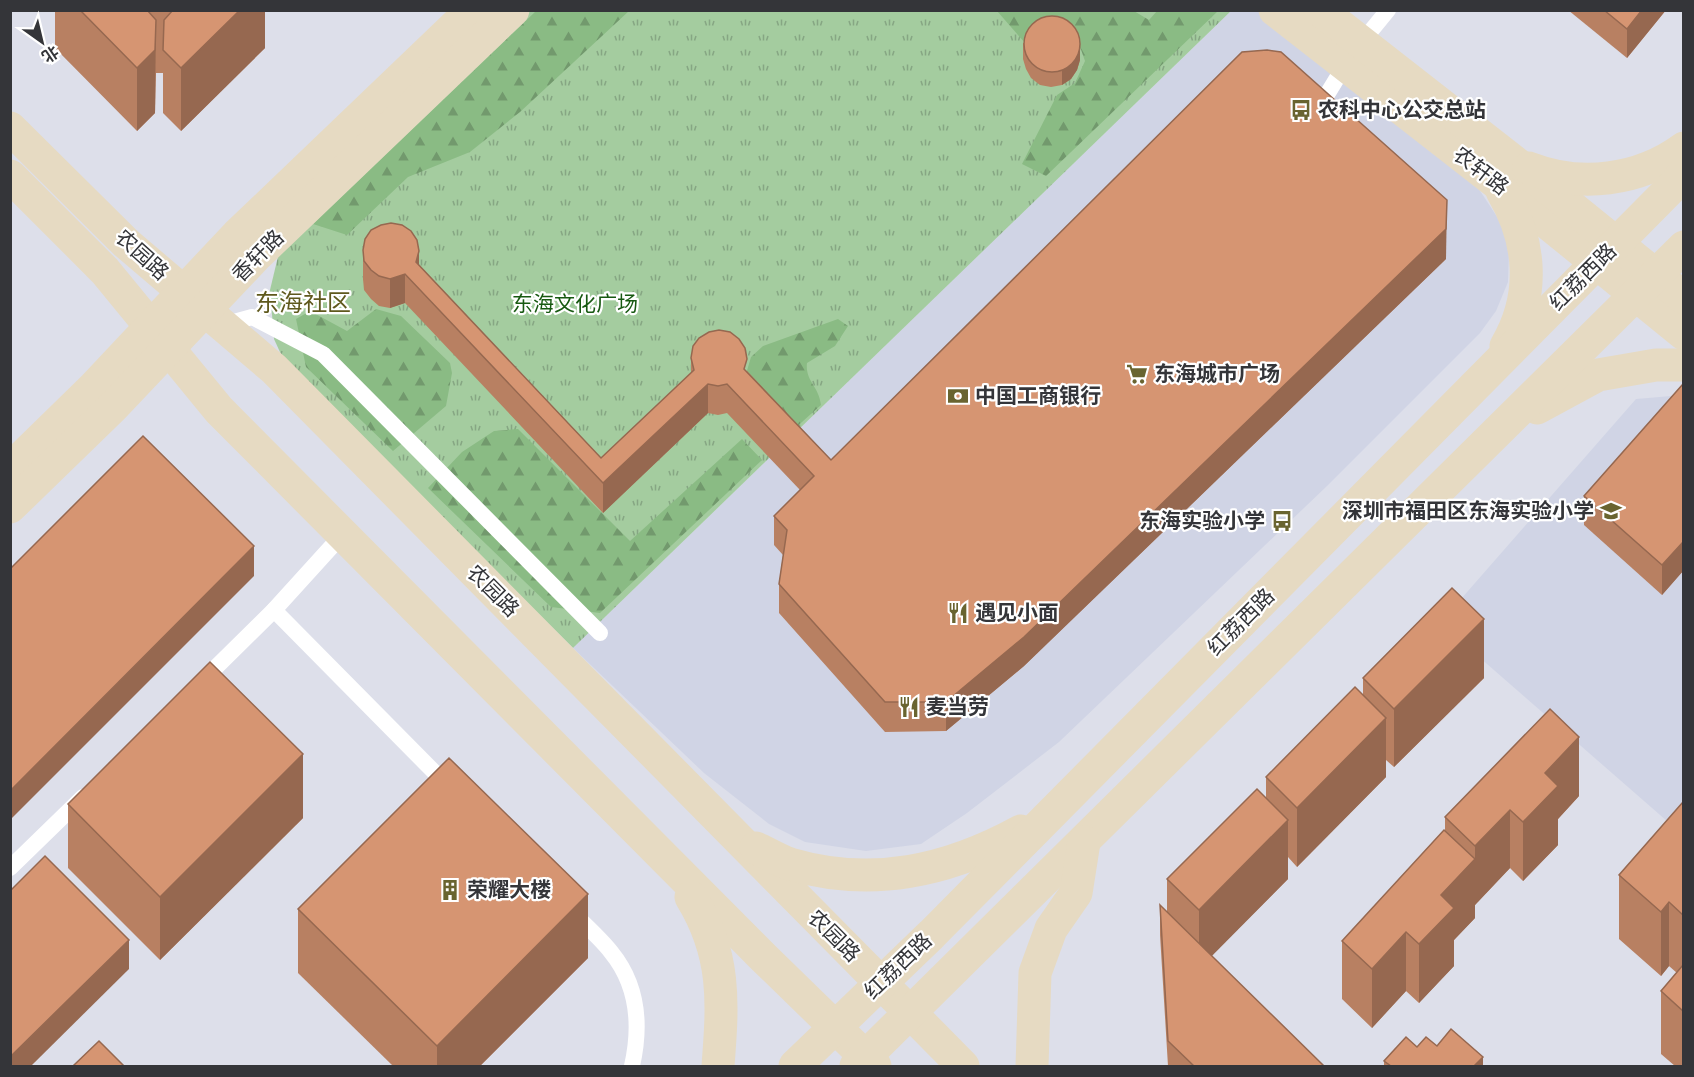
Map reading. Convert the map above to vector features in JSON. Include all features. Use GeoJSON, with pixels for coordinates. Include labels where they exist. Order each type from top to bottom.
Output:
{"type":"FeatureCollection","features":[{"type":"Feature","properties":{"kind":"main road","name":"香轩路"},"geometry":{"type":"LineString","coordinates":[[204,309],[237,235],[472,10]]}},
{"type":"Feature","properties":{"kind":"main road","name":"香轩路"},"geometry":{"type":"LineString","coordinates":[[10,469],[94,387],[204,309],[257,255],[513,10]]}},
{"type":"Feature","properties":{"kind":"main road","name":"农轩路"},"geometry":{"type":"LineString","coordinates":[[1275,10],[1353,54],[1507,174],[1645,285],[1683,334]]}},
{"type":"Feature","properties":{"kind":"main road","name":"农轩路"},"geometry":{"type":"LineString","coordinates":[[1320,10],[1353,54]]}},
{"type":"Feature","properties":{"kind":"main road","name":"农园路"},"geometry":{"type":"LineString","coordinates":[[10,128],[126,243],[274,369],[963,1066]]}},
{"type":"Feature","properties":{"kind":"main road"},"geometry":{"type":"LineString","coordinates":[[1493,367],[1514,333],[1526,299],[1526,260],[1507,174],[1581,180],[1616,177],[1646,169],[1683,148]]}},
{"type":"Feature","properties":{"kind":"main road","name":"红荔西路"},"geometry":{"type":"LineString","coordinates":[[795,1066],[881,984],[1049,816],[1683,173]]}},
{"type":"Feature","properties":{"kind":"main road","name":"农园路"},"geometry":{"type":"LineString","coordinates":[[10,176],[105,271],[219,410],[836,1027],[865,1063]]}},
{"type":"Feature","properties":{"kind":"main road","name":"红荔西路"},"geometry":{"type":"LineString","coordinates":[[865,1063],[910,1013],[1683,247]]}},
{"type":"Feature","properties":{"kind":"main road","name":"农轩路"},"geometry":{"type":"LineString","coordinates":[[1645,285],[1683,298]]}},
{"type":"Feature","properties":{"kind":"main road","name":"香轩路"},"geometry":{"type":"LineString","coordinates":[[10,507],[113,407],[160,338]]}},
{"type":"Feature","properties":{"kind":"main road"},"geometry":{"type":"LineString","coordinates":[[1495,435],[1551,399],[1598,375],[1656,364],[1683,365]]}},
{"type":"Feature","properties":{"kind":"main road"},"geometry":{"type":"LineString","coordinates":[[737,838],[788,863],[831,873],[878,876],[934,868],[992,847],[1049,816]]}},
{"type":"Feature","properties":{"kind":"main road"},"geometry":{"type":"LineString","coordinates":[[1032,1066],[1035,974],[1051,929],[1076,893],[1084,842]]}},
{"type":"Feature","properties":{"kind":"main road"},"geometry":{"type":"LineString","coordinates":[[671,864],[705,919],[719,966],[722,1013],[718,1066]]}},
{"type":"Feature","properties":{"kind":"lane"},"geometry":{"type":"LineString","coordinates":[[1317,111],[1353,54],[1388,10]]}},
{"type":"Feature","properties":{"kind":"lane"},"geometry":{"type":"LineString","coordinates":[[204,309],[252,317],[323,354],[600,633]]}},
{"type":"Feature","properties":{"kind":"lane"},"geometry":{"type":"LineString","coordinates":[[189,693],[274,610],[343,534]]}},
{"type":"Feature","properties":{"kind":"lane"},"geometry":{"type":"LineString","coordinates":[[274,610],[457,795]]}},
{"type":"Feature","properties":{"kind":"lane"},"geometry":{"type":"LineString","coordinates":[[10,868],[96,785]]}},
{"type":"Feature","properties":{"kind":"lane"},"geometry":{"type":"LineString","coordinates":[[564,904],[611,952],[630,986],[636,1005],[638,1025],[637,1048],[632,1066]]}},
{"type":"Feature","properties":{"kind":"shaded area","name":"东海城市广场"},"geometry":{"type":"Polygon","coordinates":[[[1231,11],[1258,11],[1473,180],[1505,229],[1509,251],[1508,282],[1496,311],[1480,333],[1327,486],[1059,742],[967,813],[921,844],[866,851],[805,842],[769,824],[704,773],[573,648],[1231,11]]]}},
{"type":"Feature","properties":{"kind":"shaded area","name":"深圳市福田区东海实验小学"},"geometry":{"type":"Polygon","coordinates":[[[1683,395],[1683,835],[1440,623],[1636,399],[1683,395]]]}},
{"type":"Feature","properties":{"kind":"green space","name":"东海文化广场"},"geometry":{"type":"Polygon","coordinates":[[[528,11],[1231,11],[573,648],[285,363],[274,339],[270,290],[281,244],[528,11]]]}},
{"type":"Feature","properties":{"kind":"green space"},"geometry":{"type":"Polygon","coordinates":[[[536,11],[629,11],[520,112],[470,152],[408,177],[347,235],[313,224],[536,11]]]}},
{"type":"Feature","properties":{"kind":"green space"},"geometry":{"type":"Polygon","coordinates":[[[997,11],[1134,11],[1149,20],[1157,11],[1218,11],[1046,176],[1022,164],[1057,95],[1075,83],[1085,61],[1078,41],[1025,43],[997,11]]]}},
{"type":"Feature","properties":{"kind":"green space"},"geometry":{"type":"Polygon","coordinates":[[[376,309],[401,316],[450,363],[452,373],[446,406],[393,451],[306,367],[296,319],[310,311],[347,331],[376,309]]]}},
{"type":"Feature","properties":{"kind":"green space"},"geometry":{"type":"Polygon","coordinates":[[[838,319],[848,326],[835,346],[807,363],[808,374],[818,393],[821,405],[783,439],[746,374],[751,357],[763,346],[838,319]]]}},
{"type":"Feature","properties":{"kind":"green space"},"geometry":{"type":"Polygon","coordinates":[[[518,429],[630,541],[742,439],[762,460],[600,613],[551,607],[428,488],[462,452],[494,431],[518,429]]]}},
{"type":"Feature","properties":{"kind":"building"},"geometry":{"type":"Polygon","coordinates":[[[80,10],[147,10],[156,20],[155,50],[137,68],[80,10]]]}},
{"type":"Feature","properties":{"kind":"building"},"geometry":{"type":"Polygon","coordinates":[[[173,10],[240,10],[181,68],[163,50],[164,20],[173,10]]]}},
{"type":"Feature","properties":{"kind":"building"},"geometry":{"type":"Polygon","coordinates":[[[1604,10],[1642,10],[1627,29],[1604,10]]]}},
{"type":"Feature","properties":{"kind":"building"},"geometry":{"type":"Polygon","coordinates":[[[1052,16],[1063,18],[1072,24],[1078,33],[1080,44],[1078,55],[1072,64],[1063,70],[1052,72],[1041,70],[1032,64],[1026,55],[1024,44],[1026,33],[1032,24],[1041,18],[1052,16]]]}},
{"type":"Feature","properties":{"kind":"building","name":"东海城市广场"},"geometry":{"type":"Polygon","coordinates":[[[1267,50],[1281,52],[1447,200],[1446,229],[1024,637],[946,702],[885,702],[779,584],[787,530],[774,516],[814,476],[727,384],[718,386],[708,384],[603,483],[405,274],[390,279],[379,276],[364,261],[365,239],[371,230],[391,223],[402,225],[411,231],[417,240],[419,251],[416,262],[601,458],[694,370],[691,358],[693,346],[699,338],[709,332],[719,330],[730,332],[739,339],[745,348],[747,359],[744,369],[831,460],[1242,52],[1267,50]]]}},
{"type":"Feature","properties":{"kind":"building"},"geometry":{"type":"Polygon","coordinates":[[[1683,384],[1683,542],[1662,565],[1584,496],[1683,384]]]}},
{"type":"Feature","properties":{"kind":"building"},"geometry":{"type":"Polygon","coordinates":[[[143,436],[254,546],[10,791],[10,569],[143,436]]]}},
{"type":"Feature","properties":{"kind":"building"},"geometry":{"type":"Polygon","coordinates":[[[1452,588],[1484,619],[1394,709],[1363,678],[1452,588]]]}},
{"type":"Feature","properties":{"kind":"building"},"geometry":{"type":"Polygon","coordinates":[[[210,662],[303,754],[160,897],[68,804],[210,662]]]}},
{"type":"Feature","properties":{"kind":"building"},"geometry":{"type":"Polygon","coordinates":[[[1355,687],[1386,718],[1297,808],[1266,777],[1355,687]]]}},
{"type":"Feature","properties":{"kind":"building"},"geometry":{"type":"Polygon","coordinates":[[[1550,709],[1579,737],[1545,773],[1558,786],[1523,822],[1510,810],[1475,846],[1445,817],[1550,709]]]}},
{"type":"Feature","properties":{"kind":"building","name":"荣耀大楼"},"geometry":{"type":"Polygon","coordinates":[[[449,758],[588,894],[437,1046],[298,909],[449,758]]]}},
{"type":"Feature","properties":{"kind":"building"},"geometry":{"type":"Polygon","coordinates":[[[1257,789],[1288,820],[1199,910],[1167,879],[1257,789]]]}},
{"type":"Feature","properties":{"kind":"building"},"geometry":{"type":"Polygon","coordinates":[[[1683,802],[1683,915],[1669,902],[1661,912],[1619,875],[1683,802]]]}},
{"type":"Feature","properties":{"kind":"building"},"geometry":{"type":"Polygon","coordinates":[[[1444,830],[1475,859],[1441,895],[1454,908],[1419,944],[1406,932],[1372,969],[1342,941],[1444,830]]]}},
{"type":"Feature","properties":{"kind":"building"},"geometry":{"type":"Polygon","coordinates":[[[45,856],[129,940],[10,1057],[10,891],[45,856]]]}},
{"type":"Feature","properties":{"kind":"building"},"geometry":{"type":"Polygon","coordinates":[[[1160,905],[1324,1066],[1194,1066],[1168,1041],[1160,905]]]}},
{"type":"Feature","properties":{"kind":"building"},"geometry":{"type":"Polygon","coordinates":[[[1683,965],[1683,1011],[1661,991],[1683,965]]]}},
{"type":"Feature","properties":{"kind":"building"},"geometry":{"type":"Polygon","coordinates":[[[1451,1029],[1483,1057],[1474,1066],[1391,1066],[1384,1061],[1406,1037],[1417,1047],[1426,1037],[1437,1046],[1451,1029]]]}},
{"type":"Feature","properties":{"kind":"building"},"geometry":{"type":"Polygon","coordinates":[[[99,1041],[124,1066],[73,1066],[99,1041]]]}},
{"type":"Feature","properties":{"kind":"place","name":"农科中心公交总站"},"geometry":{"type":"Point","coordinates":[1301,110]}},
{"type":"Feature","properties":{"kind":"place","name":"东海城市广场"},"geometry":{"type":"Point","coordinates":[1137,374]}},
{"type":"Feature","properties":{"kind":"place","name":"中国工商银行"},"geometry":{"type":"Point","coordinates":[958,396]}},
{"type":"Feature","properties":{"kind":"place","name":"深圳市福田区东海实验小学"},"geometry":{"type":"Point","coordinates":[1611,511]}},
{"type":"Feature","properties":{"kind":"place","name":"东海实验小学"},"geometry":{"type":"Point","coordinates":[1282,521]}},
{"type":"Feature","properties":{"kind":"place","name":"遇见小面"},"geometry":{"type":"Point","coordinates":[958,613]}},
{"type":"Feature","properties":{"kind":"place","name":"麦当劳"},"geometry":{"type":"Point","coordinates":[909,707]}},
{"type":"Feature","properties":{"kind":"place","name":"荣耀大楼"},"geometry":{"type":"Point","coordinates":[450,890]}},
{"type":"Feature","properties":{"kind":"district","name":"东海社区"},"geometry":{"type":"Point","coordinates":[303,303]}}]}
